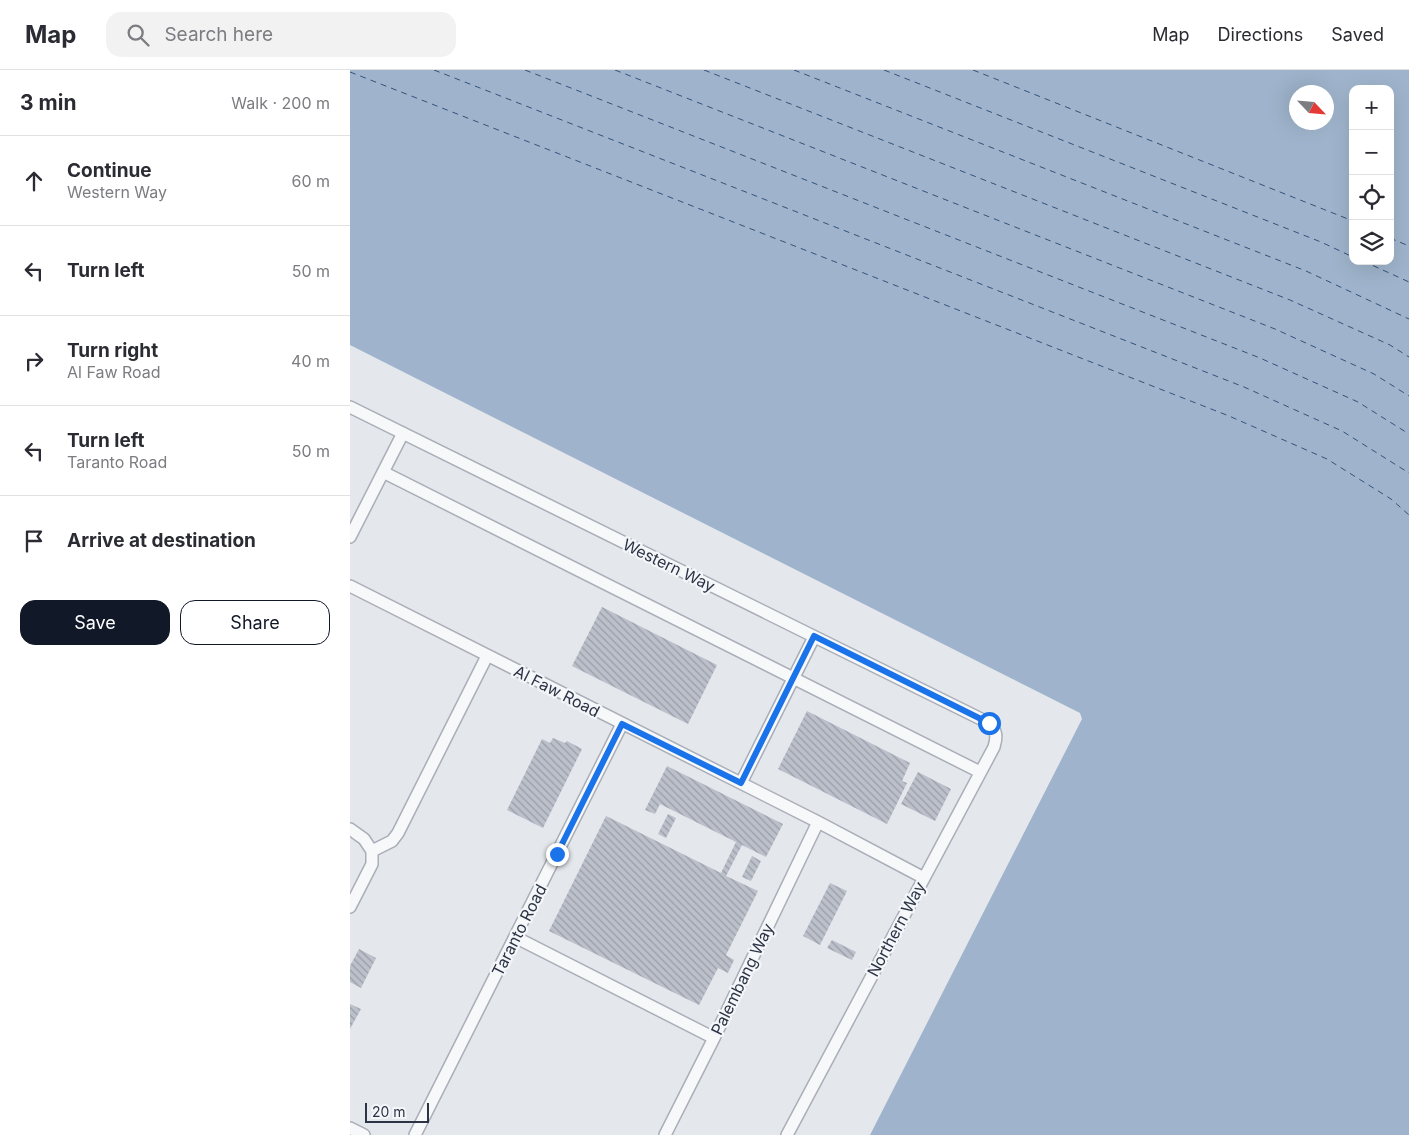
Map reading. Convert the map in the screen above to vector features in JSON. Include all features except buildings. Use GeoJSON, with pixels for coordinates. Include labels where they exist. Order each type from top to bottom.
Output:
{"type":"FeatureCollection","features":[{"type":"Feature","properties":{"kind":"lane","name":"Western Way"},"geometry":{"type":"LineString","coordinates":[[350,407],[989,723]]}},
{"type":"Feature","properties":{"kind":"lane"},"geometry":{"type":"LineString","coordinates":[[350,536],[403,433]]}},
{"type":"Feature","properties":{"kind":"lane"},"geometry":{"type":"LineString","coordinates":[[383,472],[980,772]]}},
{"type":"Feature","properties":{"kind":"lane","name":"Al Faw Road"},"geometry":{"type":"LineString","coordinates":[[350,586],[818,822],[924,878]]}},
{"type":"Feature","properties":{"kind":"lane"},"geometry":{"type":"LineString","coordinates":[[741,783],[814,636]]}},
{"type":"Feature","properties":{"kind":"lane"},"geometry":{"type":"LineString","coordinates":[[372,852],[392,841],[398,833],[487,656]]}},
{"type":"Feature","properties":{"kind":"lane","name":"Northern Way"},"geometry":{"type":"LineString","coordinates":[[787,1135],[994,748],[995,730],[989,723]]}},
{"type":"Feature","properties":{"kind":"lane","name":"Taranto Road"},"geometry":{"type":"LineString","coordinates":[[415,1135],[622,724]]}},
{"type":"Feature","properties":{"kind":"lane","name":"Palembang Way"},"geometry":{"type":"LineString","coordinates":[[665,1135],[818,822]]}},
{"type":"Feature","properties":{"kind":"lane"},"geometry":{"type":"LineString","coordinates":[[350,829],[364,839],[372,852],[370,868],[350,907]]}},
{"type":"Feature","properties":{"kind":"lane"},"geometry":{"type":"LineString","coordinates":[[516,937],[714,1038]]}},
{"type":"Feature","properties":{"kind":"lane"},"geometry":{"type":"LineString","coordinates":[[350,1128],[364,1135]]}},
{"type":"Feature","properties":{"kind":"water"},"geometry":{"type":"Polygon","coordinates":[[[350,70],[1409,70],[1409,1135],[870,1135],[1082,719],[1080,713],[350,345],[350,70]]]}},
{"type":"Feature","properties":{"kind":"ferry route"},"geometry":{"type":"LineString","coordinates":[[434,70],[1244,387],[1342,431],[1409,473]]}},
{"type":"Feature","properties":{"kind":"ferry route"},"geometry":{"type":"LineString","coordinates":[[525,70],[1260,358],[1358,402],[1409,434]]}},
{"type":"Feature","properties":{"kind":"ferry route"},"geometry":{"type":"LineString","coordinates":[[615,70],[1275,329],[1374,374],[1409,396]]}},
{"type":"Feature","properties":{"kind":"ferry route"},"geometry":{"type":"LineString","coordinates":[[704,70],[1290,300],[1390,345],[1409,357]]}},
{"type":"Feature","properties":{"kind":"ferry route"},"geometry":{"type":"LineString","coordinates":[[794,70],[1306,271],[1409,319]]}},
{"type":"Feature","properties":{"kind":"ferry route"},"geometry":{"type":"LineString","coordinates":[[884,70],[1321,242],[1349,255]]}},
{"type":"Feature","properties":{"kind":"ferry route"},"geometry":{"type":"LineString","coordinates":[[973,70],[1350,220]]}},
{"type":"Feature","properties":{"kind":"ferry route"},"geometry":{"type":"LineString","coordinates":[[350,72],[1229,416],[1327,459],[1391,499],[1409,515]]}},
{"type":"Feature","properties":{"kind":"ferry route"},"geometry":{"type":"LineString","coordinates":[[1394,240],[1409,246]]}},
{"type":"Feature","properties":{"kind":"ferry route"},"geometry":{"type":"LineString","coordinates":[[1372,265],[1409,282]]}},
{"type":"Feature","properties":{"kind":"route"},"geometry":{"type":"LineString","coordinates":[[557,854],[622,724],[741,783],[814,636],[989,723]]}}]}
